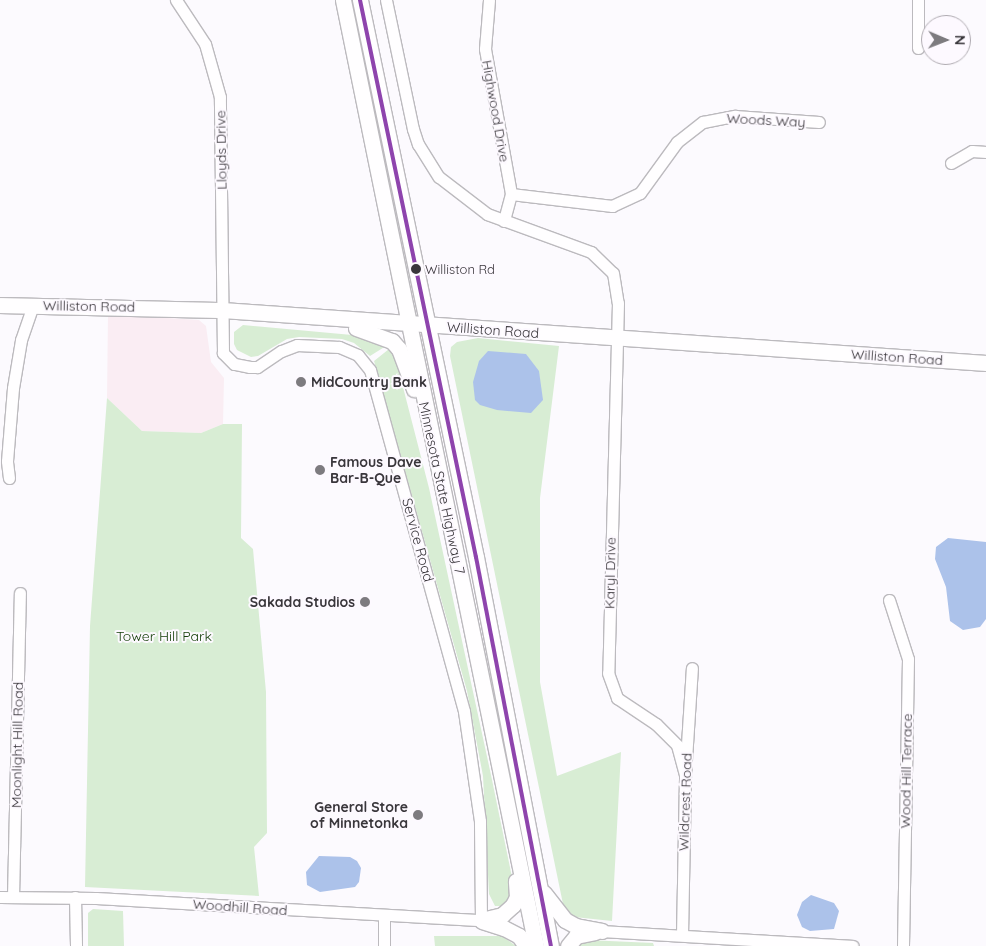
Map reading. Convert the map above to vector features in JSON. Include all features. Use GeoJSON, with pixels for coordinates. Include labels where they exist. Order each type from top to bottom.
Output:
{"type":"FeatureCollection","features":[{"type":"Feature","properties":{"kind":"main road","name":"Minnesota State Highway 7"},"geometry":{"type":"LineString","coordinates":[[343,0],[536,946]]}},
{"type":"Feature","properties":{"kind":"main road","name":"Minnesota State Highway 7"},"geometry":{"type":"LineString","coordinates":[[360,0],[428,326],[551,946]]}},
{"type":"Feature","properties":{"kind":"main road","name":"Williston Road"},"geometry":{"type":"LineString","coordinates":[[0,305],[222,310],[328,320],[986,363]]}},
{"type":"Feature","properties":{"kind":"main road"},"geometry":{"type":"LineString","coordinates":[[328,320],[381,335],[392,341],[404,360],[432,441]]}},
{"type":"Feature","properties":{"kind":"main road"},"geometry":{"type":"LineString","coordinates":[[481,920],[502,915],[517,897],[515,842]]}},
{"type":"Feature","properties":{"kind":"main road"},"geometry":{"type":"LineString","coordinates":[[540,887],[565,920],[576,926],[602,931]]}},
{"type":"Feature","properties":{"kind":"main road"},"geometry":{"type":"LineString","coordinates":[[481,920],[504,928],[519,936],[526,946]]}},
{"type":"Feature","properties":{"kind":"main road"},"geometry":{"type":"LineString","coordinates":[[568,946],[576,936],[602,931]]}},
{"type":"Feature","properties":{"kind":"street","name":"Lloyds Drive"},"geometry":{"type":"LineString","coordinates":[[176,0],[205,44],[220,97],[222,310]]}},
{"type":"Feature","properties":{"kind":"street","name":"Karyl Drive"},"geometry":{"type":"LineString","coordinates":[[386,0],[418,144],[439,177],[451,190],[475,207],[504,221],[591,252],[604,261],[613,273],[617,287],[608,673],[617,698],[656,724],[677,746],[685,775]]}},
{"type":"Feature","properties":{"kind":"street","name":"Highwood Drive"},"geometry":{"type":"LineString","coordinates":[[489,0],[485,49],[511,194],[504,221]]}},
{"type":"Feature","properties":{"kind":"street"},"geometry":{"type":"LineString","coordinates":[[918,0],[918,48]]}},
{"type":"Feature","properties":{"kind":"street","name":"Woods Way"},"geometry":{"type":"LineString","coordinates":[[511,194],[612,206],[640,193],[677,142],[703,122],[735,116],[819,122]]}},
{"type":"Feature","properties":{"kind":"street"},"geometry":{"type":"LineString","coordinates":[[951,163],[972,152],[986,152]]}},
{"type":"Feature","properties":{"kind":"street"},"geometry":{"type":"LineString","coordinates":[[9,478],[7,461],[13,388],[20,340],[32,306]]}},
{"type":"Feature","properties":{"kind":"street","name":"Service Road"},"geometry":{"type":"LineString","coordinates":[[222,310],[221,347],[227,359],[234,364],[257,366],[281,350],[298,345],[330,346],[353,352],[370,370],[464,711],[480,821],[481,920]]}},
{"type":"Feature","properties":{"kind":"street","name":"Moonlight Hill Road"},"geometry":{"type":"LineString","coordinates":[[13,897],[20,593]]}},
{"type":"Feature","properties":{"kind":"street","name":"Wood Hill Terrace"},"geometry":{"type":"LineString","coordinates":[[889,600],[908,659],[903,946]]}},
{"type":"Feature","properties":{"kind":"street","name":"Wildcrest Road"},"geometry":{"type":"LineString","coordinates":[[682,935],[685,775],[692,668]]}},
{"type":"Feature","properties":{"kind":"street","name":"Woodhill Road"},"geometry":{"type":"LineString","coordinates":[[0,897],[75,898],[481,920]]}},
{"type":"Feature","properties":{"kind":"street"},"geometry":{"type":"LineString","coordinates":[[75,898],[76,946]]}},
{"type":"Feature","properties":{"kind":"street"},"geometry":{"type":"LineString","coordinates":[[384,916],[384,946]]}},
{"type":"Feature","properties":{"kind":"street"},"geometry":{"type":"LineString","coordinates":[[602,931],[853,946]]}},
{"type":"Feature","properties":{"kind":"shaded area"},"geometry":{"type":"Polygon","coordinates":[[[108,314],[199,320],[206,326],[211,362],[224,378],[223,424],[201,433],[142,431],[107,398],[108,314]]]}},
{"type":"Feature","properties":{"kind":"green space"},"geometry":{"type":"Polygon","coordinates":[[[243,325],[374,337],[386,346],[370,356],[354,343],[342,339],[299,337],[287,339],[258,356],[251,357],[237,350],[234,344],[234,332],[243,325]]]}},
{"type":"Feature","properties":{"kind":"green space"},"geometry":{"type":"Polygon","coordinates":[[[478,338],[559,346],[540,498],[540,682],[557,776],[621,752],[612,921],[574,917],[563,904],[450,356],[451,347],[457,342],[478,338]]]}},
{"type":"Feature","properties":{"kind":"green space"},"geometry":{"type":"Polygon","coordinates":[[[389,349],[396,360],[429,488],[513,882],[513,890],[505,904],[500,906],[495,906],[489,894],[483,776],[467,691],[374,361],[389,349]]]}},
{"type":"Feature","properties":{"kind":"green space","name":"Tower Hill Park"},"geometry":{"type":"Polygon","coordinates":[[[107,398],[142,431],[201,433],[223,424],[242,424],[241,538],[253,549],[266,692],[267,833],[254,847],[259,896],[85,887],[90,626],[107,398]]]}},
{"type":"Feature","properties":{"kind":"green space"},"geometry":{"type":"Polygon","coordinates":[[[93,909],[123,911],[124,946],[88,946],[88,913],[93,909]]]}},
{"type":"Feature","properties":{"kind":"green space"},"geometry":{"type":"Polygon","coordinates":[[[434,936],[502,936],[516,946],[435,946],[434,936]]]}},
{"type":"Feature","properties":{"kind":"green space"},"geometry":{"type":"Polygon","coordinates":[[[587,940],[653,943],[654,946],[578,946],[587,940]]]}},
{"type":"Feature","properties":{"kind":"water"},"geometry":{"type":"Polygon","coordinates":[[[488,351],[526,354],[539,371],[543,400],[531,413],[497,410],[480,405],[475,400],[473,382],[479,361],[488,351]]]}},
{"type":"Feature","properties":{"kind":"water"},"geometry":{"type":"Polygon","coordinates":[[[948,538],[986,542],[986,619],[980,627],[963,630],[950,621],[946,587],[935,559],[936,547],[948,538]]]}},
{"type":"Feature","properties":{"kind":"water"},"geometry":{"type":"Polygon","coordinates":[[[319,856],[350,857],[357,861],[361,868],[359,882],[355,887],[320,892],[307,885],[306,872],[319,856]]]}},
{"type":"Feature","properties":{"kind":"water"},"geometry":{"type":"Polygon","coordinates":[[[811,895],[834,903],[839,911],[834,929],[810,931],[802,927],[797,915],[802,902],[811,895]]]}},
{"type":"Feature","properties":{"kind":"transit line"},"geometry":{"type":"LineString","coordinates":[[360,0],[476,557],[551,946]]}},
{"type":"Feature","properties":{"kind":"place","name":"Williston Rd"},"geometry":{"type":"Point","coordinates":[416,269]}},
{"type":"Feature","properties":{"kind":"place","name":"MidCountry Bank"},"geometry":{"type":"Point","coordinates":[301,382]}},
{"type":"Feature","properties":{"kind":"place","name":"Famous Dave Bar-B-Que"},"geometry":{"type":"Point","coordinates":[320,470]}},
{"type":"Feature","properties":{"kind":"place","name":"Sakada Studios"},"geometry":{"type":"Point","coordinates":[365,602]}},
{"type":"Feature","properties":{"kind":"place","name":"General Store of Minnetonka"},"geometry":{"type":"Point","coordinates":[418,815]}}]}
